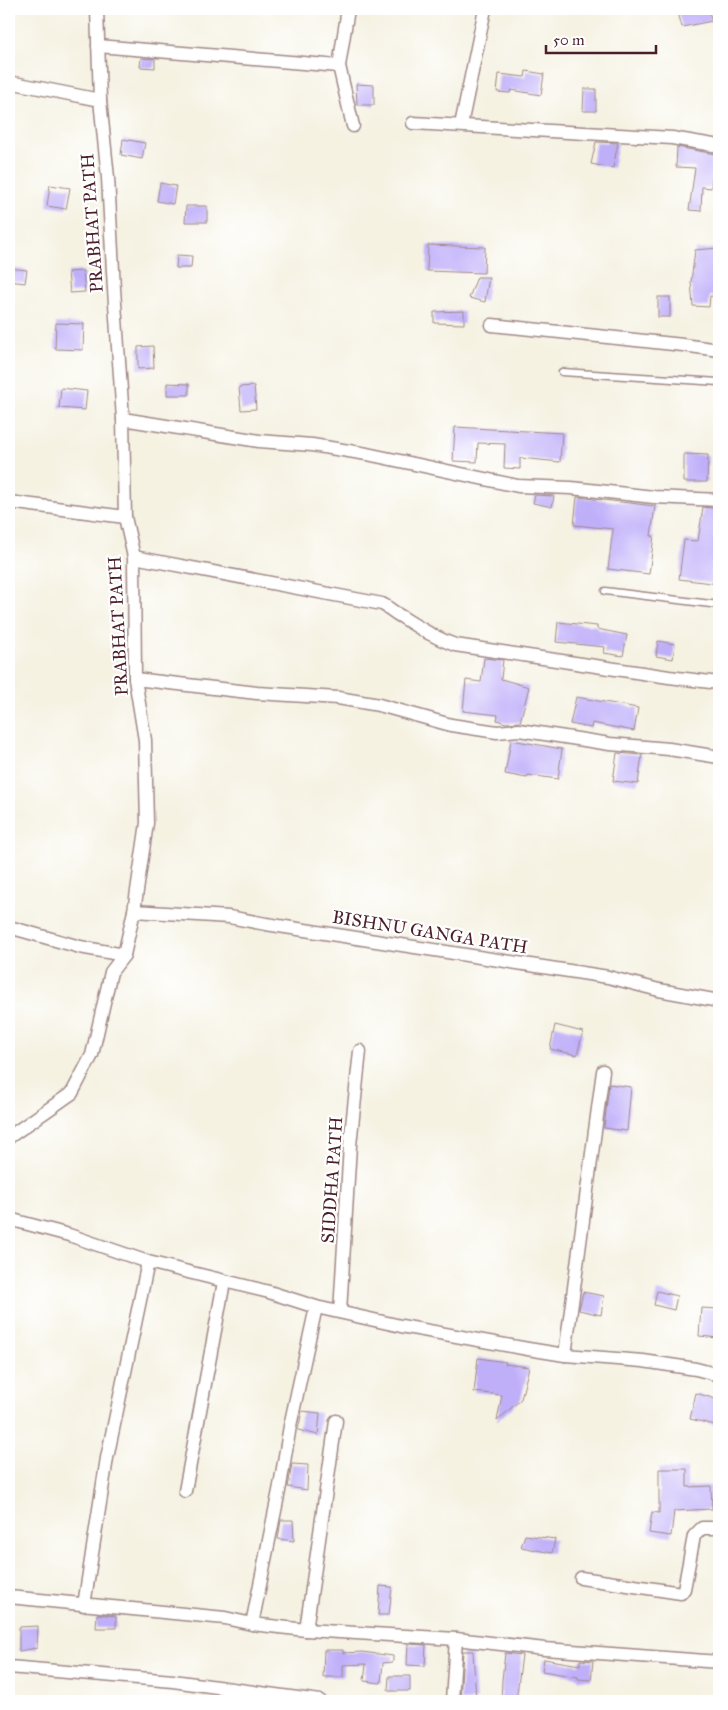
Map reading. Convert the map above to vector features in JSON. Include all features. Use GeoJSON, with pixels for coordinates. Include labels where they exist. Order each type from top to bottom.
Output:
{"type":"FeatureCollection","features":[{"type":"Feature","properties":{"kind":"street","name":"PRABHAT PATH"},"geometry":{"type":"LineString","coordinates":[[9,1137],[72,1093],[92,1055],[111,972],[124,955],[134,912],[147,823],[145,740],[135,679],[134,557],[125,518],[123,419],[108,178],[100,100],[97,9]]}},
{"type":"Feature","properties":{"kind":"street"},"geometry":{"type":"LineString","coordinates":[[348,9],[339,66],[353,126]]}},
{"type":"Feature","properties":{"kind":"street"},"geometry":{"type":"LineString","coordinates":[[461,125],[485,9]]}},
{"type":"Feature","properties":{"kind":"street"},"geometry":{"type":"LineString","coordinates":[[98,46],[339,66]]}},
{"type":"Feature","properties":{"kind":"street"},"geometry":{"type":"LineString","coordinates":[[9,82],[100,100]]}},
{"type":"Feature","properties":{"kind":"street"},"geometry":{"type":"LineString","coordinates":[[413,123],[672,138],[719,146]]}},
{"type":"Feature","properties":{"kind":"street"},"geometry":{"type":"LineString","coordinates":[[492,325],[719,350]]}},
{"type":"Feature","properties":{"kind":"street"},"geometry":{"type":"LineString","coordinates":[[123,419],[259,441],[304,444],[367,454],[518,486],[571,488],[654,497],[719,500]]}},
{"type":"Feature","properties":{"kind":"street"},"geometry":{"type":"LineString","coordinates":[[9,502],[125,518]]}},
{"type":"Feature","properties":{"kind":"street"},"geometry":{"type":"LineString","coordinates":[[134,557],[218,575],[281,584],[382,604],[434,637],[455,645],[670,678],[719,683]]}},
{"type":"Feature","properties":{"kind":"street"},"geometry":{"type":"LineString","coordinates":[[135,679],[257,692],[338,698],[378,705],[451,725],[497,732],[519,730],[610,744],[669,749],[719,757]]}},
{"type":"Feature","properties":{"kind":"street","name":"BISHNU GANGA PATH"},"geometry":{"type":"LineString","coordinates":[[134,912],[229,917],[608,978],[719,1001]]}},
{"type":"Feature","properties":{"kind":"street"},"geometry":{"type":"LineString","coordinates":[[9,927],[80,947],[124,955]]}},
{"type":"Feature","properties":{"kind":"street","name":"SIDDHA PATH"},"geometry":{"type":"LineString","coordinates":[[340,1312],[350,1145],[360,1051]]}},
{"type":"Feature","properties":{"kind":"street"},"geometry":{"type":"LineString","coordinates":[[566,1355],[602,1070]]}},
{"type":"Feature","properties":{"kind":"street"},"geometry":{"type":"LineString","coordinates":[[9,1219],[69,1235],[148,1262],[268,1292],[316,1307],[400,1326],[566,1355],[643,1361],[696,1369],[719,1375]]}},
{"type":"Feature","properties":{"kind":"street"},"geometry":{"type":"LineString","coordinates":[[84,1604],[107,1458],[148,1262]]}},
{"type":"Feature","properties":{"kind":"street"},"geometry":{"type":"LineString","coordinates":[[185,1491],[224,1282]]}},
{"type":"Feature","properties":{"kind":"street"},"geometry":{"type":"LineString","coordinates":[[252,1624],[290,1426],[316,1307]]}},
{"type":"Feature","properties":{"kind":"street"},"geometry":{"type":"LineString","coordinates":[[306,1630],[336,1422]]}},
{"type":"Feature","properties":{"kind":"street"},"geometry":{"type":"LineString","coordinates":[[581,1578],[680,1593],[684,1589],[694,1536],[702,1528],[719,1528]]}},
{"type":"Feature","properties":{"kind":"street"},"geometry":{"type":"LineString","coordinates":[[9,1597],[225,1618],[252,1624],[306,1630],[456,1639],[545,1649],[719,1662]]}},
{"type":"Feature","properties":{"kind":"street"},"geometry":{"type":"LineString","coordinates":[[452,1701],[456,1639]]}},
{"type":"Feature","properties":{"kind":"street"},"geometry":{"type":"LineString","coordinates":[[9,1667],[172,1681],[320,1701]]}},
{"type":"Feature","properties":{"kind":"lane"},"geometry":{"type":"LineString","coordinates":[[562,372],[719,382]]}},
{"type":"Feature","properties":{"kind":"lane"},"geometry":{"type":"LineString","coordinates":[[605,591],[719,605]]}},
{"type":"Feature","properties":{"kind":"building"},"geometry":{"type":"Polygon","coordinates":[[[677,9],[708,9],[712,21],[682,27],[677,9]]]}},
{"type":"Feature","properties":{"kind":"building"},"geometry":{"type":"Polygon","coordinates":[[[141,58],[155,59],[155,68],[140,67],[141,58]]]}},
{"type":"Feature","properties":{"kind":"building"},"geometry":{"type":"Polygon","coordinates":[[[526,71],[544,74],[541,95],[511,90],[510,93],[497,92],[499,74],[525,77],[526,71]]]}},
{"type":"Feature","properties":{"kind":"building"},"geometry":{"type":"Polygon","coordinates":[[[356,84],[374,85],[374,105],[357,105],[356,84]]]}},
{"type":"Feature","properties":{"kind":"building"},"geometry":{"type":"Polygon","coordinates":[[[584,89],[596,89],[596,111],[583,111],[584,89]]]}},
{"type":"Feature","properties":{"kind":"building"},"geometry":{"type":"Polygon","coordinates":[[[123,139],[145,143],[142,159],[121,155],[123,139]]]}},
{"type":"Feature","properties":{"kind":"building"},"geometry":{"type":"Polygon","coordinates":[[[596,142],[618,143],[613,168],[591,164],[596,142]]]}},
{"type":"Feature","properties":{"kind":"building"},"geometry":{"type":"Polygon","coordinates":[[[677,147],[715,154],[711,188],[702,187],[701,211],[689,210],[695,168],[676,167],[677,147]]]}},
{"type":"Feature","properties":{"kind":"building"},"geometry":{"type":"Polygon","coordinates":[[[160,183],[176,186],[173,204],[157,201],[160,183]]]}},
{"type":"Feature","properties":{"kind":"building"},"geometry":{"type":"Polygon","coordinates":[[[50,185],[70,188],[66,209],[47,206],[50,185]]]}},
{"type":"Feature","properties":{"kind":"building"},"geometry":{"type":"Polygon","coordinates":[[[186,206],[207,206],[207,222],[185,222],[186,206]]]}},
{"type":"Feature","properties":{"kind":"building"},"geometry":{"type":"Polygon","coordinates":[[[428,245],[485,247],[484,273],[427,271],[428,245]]]}},
{"type":"Feature","properties":{"kind":"building"},"geometry":{"type":"Polygon","coordinates":[[[719,248],[712,268],[719,269],[719,297],[710,296],[709,307],[693,306],[691,282],[695,250],[719,248]]]}},
{"type":"Feature","properties":{"kind":"building"},"geometry":{"type":"Polygon","coordinates":[[[177,255],[192,256],[191,268],[176,268],[177,255]]]}},
{"type":"Feature","properties":{"kind":"building"},"geometry":{"type":"Polygon","coordinates":[[[9,268],[27,270],[25,283],[9,281],[9,268]]]}},
{"type":"Feature","properties":{"kind":"building"},"geometry":{"type":"Polygon","coordinates":[[[83,271],[85,292],[70,293],[68,272],[83,271]]]}},
{"type":"Feature","properties":{"kind":"building"},"geometry":{"type":"Polygon","coordinates":[[[477,277],[489,277],[485,302],[469,298],[477,277]]]}},
{"type":"Feature","properties":{"kind":"building"},"geometry":{"type":"Polygon","coordinates":[[[658,297],[670,297],[670,317],[658,317],[658,297]]]}},
{"type":"Feature","properties":{"kind":"building"},"geometry":{"type":"Polygon","coordinates":[[[464,311],[464,324],[434,323],[434,312],[464,311]]]}},
{"type":"Feature","properties":{"kind":"building"},"geometry":{"type":"Polygon","coordinates":[[[56,323],[84,324],[83,350],[55,349],[56,323]]]}},
{"type":"Feature","properties":{"kind":"building"},"geometry":{"type":"Polygon","coordinates":[[[153,346],[154,368],[138,369],[138,347],[153,346]]]}},
{"type":"Feature","properties":{"kind":"building"},"geometry":{"type":"Polygon","coordinates":[[[167,383],[189,384],[189,395],[167,395],[167,383]]]}},
{"type":"Feature","properties":{"kind":"building"},"geometry":{"type":"Polygon","coordinates":[[[254,386],[256,409],[241,410],[239,387],[254,386]]]}},
{"type":"Feature","properties":{"kind":"building"},"geometry":{"type":"Polygon","coordinates":[[[61,388],[87,391],[85,410],[59,408],[61,388]]]}},
{"type":"Feature","properties":{"kind":"building"},"geometry":{"type":"Polygon","coordinates":[[[455,427],[562,433],[560,462],[520,458],[520,469],[504,468],[505,444],[478,443],[477,462],[453,461],[455,427]]]}},
{"type":"Feature","properties":{"kind":"building"},"geometry":{"type":"Polygon","coordinates":[[[684,454],[708,455],[707,482],[684,482],[684,454]]]}},
{"type":"Feature","properties":{"kind":"building"},"geometry":{"type":"Polygon","coordinates":[[[535,495],[554,496],[552,507],[533,503],[535,495]]]}},
{"type":"Feature","properties":{"kind":"building"},"geometry":{"type":"Polygon","coordinates":[[[577,497],[655,506],[651,536],[654,536],[649,574],[608,569],[613,529],[574,525],[577,497]]]}},
{"type":"Feature","properties":{"kind":"building"},"geometry":{"type":"Polygon","coordinates":[[[703,507],[719,509],[719,584],[679,579],[684,540],[698,541],[703,507]]]}},
{"type":"Feature","properties":{"kind":"building"},"geometry":{"type":"Polygon","coordinates":[[[558,622],[597,626],[597,629],[627,635],[623,656],[604,653],[605,647],[556,642],[558,622]]]}},
{"type":"Feature","properties":{"kind":"building"},"geometry":{"type":"Polygon","coordinates":[[[658,641],[675,644],[673,659],[656,656],[658,641]]]}},
{"type":"Feature","properties":{"kind":"building"},"geometry":{"type":"Polygon","coordinates":[[[484,658],[503,660],[501,679],[529,687],[520,722],[506,723],[497,720],[498,715],[463,711],[466,680],[481,682],[484,658]]]}},
{"type":"Feature","properties":{"kind":"building"},"geometry":{"type":"Polygon","coordinates":[[[576,697],[638,708],[634,731],[592,723],[591,728],[570,724],[576,697]]]}},
{"type":"Feature","properties":{"kind":"building"},"geometry":{"type":"Polygon","coordinates":[[[511,740],[562,749],[558,779],[528,775],[527,778],[505,774],[511,740]]]}},
{"type":"Feature","properties":{"kind":"building"},"geometry":{"type":"Polygon","coordinates":[[[617,753],[642,755],[638,784],[613,781],[617,753]]]}},
{"type":"Feature","properties":{"kind":"building"},"geometry":{"type":"Polygon","coordinates":[[[555,1025],[583,1032],[577,1055],[550,1049],[555,1025]]]}},
{"type":"Feature","properties":{"kind":"building"},"geometry":{"type":"Polygon","coordinates":[[[609,1084],[631,1087],[627,1131],[604,1128],[609,1084]]]}},
{"type":"Feature","properties":{"kind":"building"},"geometry":{"type":"Polygon","coordinates":[[[657,1291],[677,1296],[674,1310],[654,1305],[657,1291]]]}},
{"type":"Feature","properties":{"kind":"building"},"geometry":{"type":"Polygon","coordinates":[[[583,1292],[604,1296],[601,1315],[579,1310],[583,1292]]]}},
{"type":"Feature","properties":{"kind":"building"},"geometry":{"type":"Polygon","coordinates":[[[701,1308],[719,1309],[719,1338],[699,1336],[701,1308]]]}},
{"type":"Feature","properties":{"kind":"building"},"geometry":{"type":"Polygon","coordinates":[[[478,1358],[529,1367],[521,1399],[497,1421],[502,1395],[474,1392],[478,1358]]]}},
{"type":"Feature","properties":{"kind":"building"},"geometry":{"type":"Polygon","coordinates":[[[696,1393],[719,1400],[719,1426],[690,1419],[696,1393]]]}},
{"type":"Feature","properties":{"kind":"building"},"geometry":{"type":"Polygon","coordinates":[[[302,1411],[320,1413],[318,1435],[298,1430],[302,1411]]]}},
{"type":"Feature","properties":{"kind":"building"},"geometry":{"type":"Polygon","coordinates":[[[292,1464],[308,1465],[307,1490],[288,1487],[292,1464]]]}},
{"type":"Feature","properties":{"kind":"building"},"geometry":{"type":"Polygon","coordinates":[[[659,1469],[687,1469],[687,1487],[711,1486],[712,1509],[674,1511],[671,1536],[649,1533],[652,1512],[659,1513],[659,1469]]]}},
{"type":"Feature","properties":{"kind":"building"},"geometry":{"type":"Polygon","coordinates":[[[281,1520],[293,1520],[294,1541],[278,1539],[281,1520]]]}},
{"type":"Feature","properties":{"kind":"building"},"geometry":{"type":"Polygon","coordinates":[[[525,1535],[555,1539],[552,1553],[521,1547],[525,1535]]]}},
{"type":"Feature","properties":{"kind":"building"},"geometry":{"type":"Polygon","coordinates":[[[380,1586],[392,1587],[389,1615],[378,1615],[380,1586]]]}},
{"type":"Feature","properties":{"kind":"building"},"geometry":{"type":"Polygon","coordinates":[[[97,1614],[116,1616],[116,1628],[96,1628],[97,1614]]]}},
{"type":"Feature","properties":{"kind":"building"},"geometry":{"type":"Polygon","coordinates":[[[38,1626],[37,1648],[19,1651],[19,1627],[38,1626]]]}},
{"type":"Feature","properties":{"kind":"building"},"geometry":{"type":"Polygon","coordinates":[[[408,1644],[426,1645],[425,1666],[407,1665],[408,1644]]]}},
{"type":"Feature","properties":{"kind":"building"},"geometry":{"type":"Polygon","coordinates":[[[324,1650],[343,1650],[343,1653],[362,1652],[393,1656],[393,1662],[383,1663],[381,1683],[364,1681],[366,1664],[343,1665],[343,1677],[323,1677],[324,1650]]]}},
{"type":"Feature","properties":{"kind":"building"},"geometry":{"type":"Polygon","coordinates":[[[463,1651],[473,1651],[476,1701],[460,1701],[463,1651]]]}},
{"type":"Feature","properties":{"kind":"building"},"geometry":{"type":"Polygon","coordinates":[[[505,1653],[522,1655],[516,1701],[501,1701],[505,1653]]]}},
{"type":"Feature","properties":{"kind":"building"},"geometry":{"type":"Polygon","coordinates":[[[544,1659],[580,1665],[580,1660],[593,1661],[591,1680],[542,1671],[544,1659]]]}},
{"type":"Feature","properties":{"kind":"building"},"geometry":{"type":"Polygon","coordinates":[[[389,1676],[410,1676],[410,1691],[388,1691],[389,1676]]]}}]}
